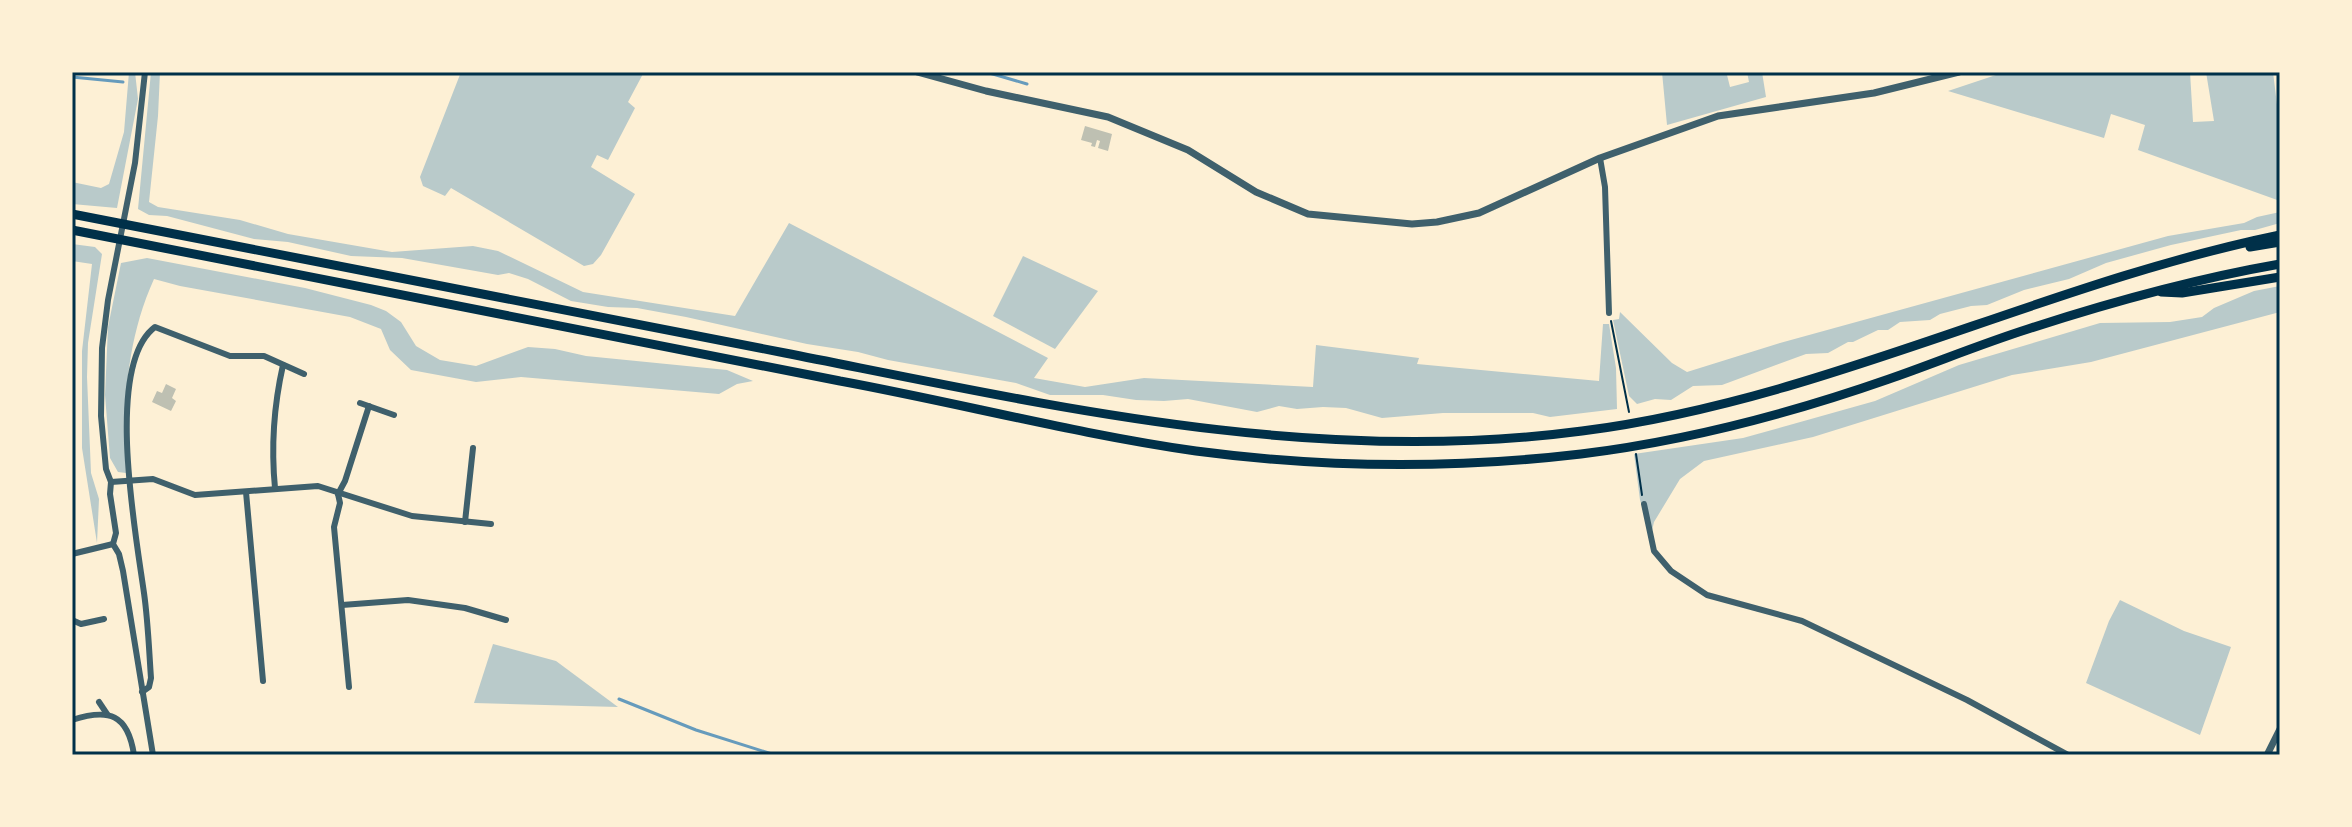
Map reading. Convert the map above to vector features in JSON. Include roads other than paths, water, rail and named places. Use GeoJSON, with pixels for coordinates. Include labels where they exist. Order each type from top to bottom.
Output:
{"type":"FeatureCollection","features":[{"type":"Feature","properties":{"kind":"highway"},"geometry":{"type":"LineString","coordinates":[[72,214],[1099,414],[1250,435],[1357,442],[1467,442],[1583,431],[1724,405],[1824,377],[2029,305],[2141,271],[2280,235]]}},
{"type":"Feature","properties":{"kind":"highway"},"geometry":{"type":"LineString","coordinates":[[72,230],[1109,436],[1251,457],[1357,464],[1459,464],[1583,453],[1733,427],[1815,404],[2027,329],[2150,292],[2280,264]]}},
{"type":"Feature","properties":{"kind":"highway"},"geometry":{"type":"LineString","coordinates":[[2141,271],[2280,242]]}},
{"type":"Feature","properties":{"kind":"highway"},"geometry":{"type":"LineString","coordinates":[[2150,292],[2182,293],[2280,277]]}},
{"type":"Feature","properties":{"kind":"street"},"geometry":{"type":"LineString","coordinates":[[145,72],[129,196],[107,309],[101,380],[103,448],[111,482],[116,533],[113,544],[119,554],[153,755]]}},
{"type":"Feature","properties":{"kind":"street"},"geometry":{"type":"LineString","coordinates":[[917,72],[986,91],[1108,117],[1188,150],[1277,202],[1308,214],[1412,224],[1479,213],[1600,158],[1718,116],[1754,108],[1874,93],[1959,72]]}},
{"type":"Feature","properties":{"kind":"street"},"geometry":{"type":"LineString","coordinates":[[1600,158],[1605,187],[1609,313]]}},
{"type":"Feature","properties":{"kind":"street"},"geometry":{"type":"LineString","coordinates":[[142,692],[149,687],[151,678],[126,431],[128,386],[134,358],[155,327],[230,356],[264,356],[304,374]]}},
{"type":"Feature","properties":{"kind":"street"},"geometry":{"type":"LineString","coordinates":[[275,488],[272,460],[278,387],[283,365]]}},
{"type":"Feature","properties":{"kind":"street"},"geometry":{"type":"LineString","coordinates":[[360,403],[394,415]]}},
{"type":"Feature","properties":{"kind":"street"},"geometry":{"type":"LineString","coordinates":[[349,687],[334,527],[340,503],[338,494],[369,406]]}},
{"type":"Feature","properties":{"kind":"street"},"geometry":{"type":"LineString","coordinates":[[465,522],[473,448]]}},
{"type":"Feature","properties":{"kind":"street"},"geometry":{"type":"LineString","coordinates":[[111,482],[153,479],[188,494],[318,486],[412,516],[491,524]]}},
{"type":"Feature","properties":{"kind":"street"},"geometry":{"type":"LineString","coordinates":[[246,492],[263,681]]}},
{"type":"Feature","properties":{"kind":"street"},"geometry":{"type":"LineString","coordinates":[[1644,504],[1654,551],[1671,571],[1707,595],[1802,621],[1967,700],[2068,755]]}},
{"type":"Feature","properties":{"kind":"street"},"geometry":{"type":"LineString","coordinates":[[72,554],[113,544]]}},
{"type":"Feature","properties":{"kind":"street"},"geometry":{"type":"LineString","coordinates":[[342,605],[408,600],[465,608],[506,620]]}},
{"type":"Feature","properties":{"kind":"street"},"geometry":{"type":"LineString","coordinates":[[72,620],[81,624],[104,619]]}},
{"type":"Feature","properties":{"kind":"street"},"geometry":{"type":"LineString","coordinates":[[99,702],[107,714]]}},
{"type":"Feature","properties":{"kind":"street"},"geometry":{"type":"LineString","coordinates":[[72,720],[92,713],[118,718],[132,740],[134,755]]}},
{"type":"Feature","properties":{"kind":"street"},"geometry":{"type":"LineString","coordinates":[[2267,755],[2280,729]]}},
{"type":"Feature","properties":{"kind":"waterway"},"geometry":{"type":"LineString","coordinates":[[986,72],[1027,84]]}},
{"type":"Feature","properties":{"kind":"waterway"},"geometry":{"type":"LineString","coordinates":[[72,77],[123,82]]}},
{"type":"Feature","properties":{"kind":"waterway"},"geometry":{"type":"LineString","coordinates":[[619,699],[696,730],[775,755]]}}]}
